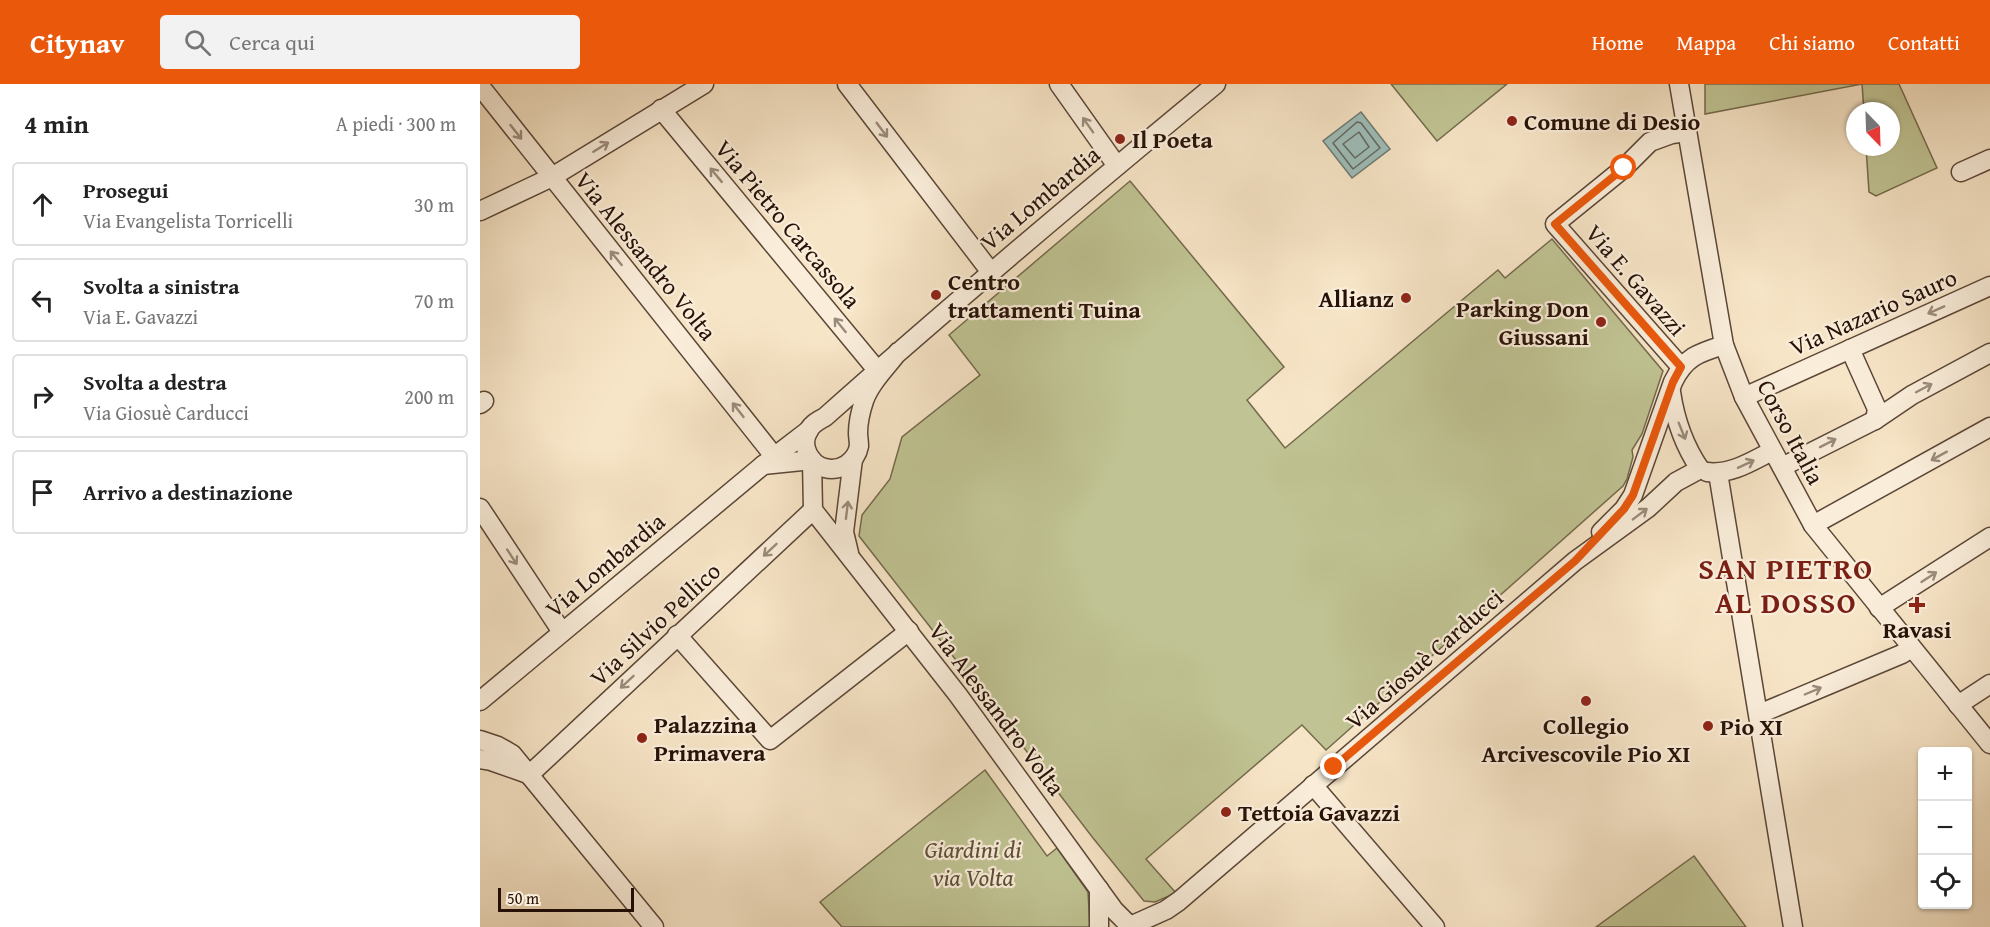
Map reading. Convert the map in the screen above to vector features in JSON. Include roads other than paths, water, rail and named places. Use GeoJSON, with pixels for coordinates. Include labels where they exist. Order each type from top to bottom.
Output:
{"type":"FeatureCollection","features":[{"type":"Feature","properties":{"kind":"street"},"geometry":{"type":"LineString","coordinates":[[480,211],[552,177],[704,84]]}},
{"type":"Feature","properties":{"kind":"street"},"geometry":{"type":"LineString","coordinates":[[847,84],[990,271]]}},
{"type":"Feature","properties":{"kind":"street"},"geometry":{"type":"LineString","coordinates":[[1059,84],[1117,166]]}},
{"type":"Feature","properties":{"kind":"street","name":"Via Lombardia"},"geometry":{"type":"LineString","coordinates":[[480,701],[768,461],[809,430],[814,422],[825,417],[990,271],[1216,84]]}},
{"type":"Feature","properties":{"kind":"street","name":"Corso Italia"},"geometry":{"type":"LineString","coordinates":[[1679,84],[1724,345],[1744,397],[1813,525],[1990,744]]}},
{"type":"Feature","properties":{"kind":"street","name":"Via Alessandro Volta"},"geometry":{"type":"LineString","coordinates":[[480,86],[768,461]]}},
{"type":"Feature","properties":{"kind":"street","name":"Via Pietro Carcassola"},"geometry":{"type":"LineString","coordinates":[[661,109],[877,370]]}},
{"type":"Feature","properties":{"kind":"street","name":"Via E. Gavazzi"},"geometry":{"type":"LineString","coordinates":[[1681,367],[1555,224],[1624,168],[1650,142],[1687,132]]}},
{"type":"Feature","properties":{"kind":"street"},"geometry":{"type":"LineString","coordinates":[[1961,172],[1988,165]]}},
{"type":"Feature","properties":{"kind":"street","name":"Via Nazario Sauro"},"geometry":{"type":"LineString","coordinates":[[1744,397],[1990,286]]}},
{"type":"Feature","properties":{"kind":"street","name":"Via E. Gavazzi"},"geometry":{"type":"LineString","coordinates":[[1671,391],[1681,367],[1694,356],[1724,345]]}},
{"type":"Feature","properties":{"kind":"street"},"geometry":{"type":"LineString","coordinates":[[1850,349],[1877,409],[1875,420]]}},
{"type":"Feature","properties":{"kind":"street","name":"Via Lombardia"},"geometry":{"type":"LineString","coordinates":[[853,459],[858,449],[858,434],[864,400],[898,352]]}},
{"type":"Feature","properties":{"kind":"street"},"geometry":{"type":"LineString","coordinates":[[1782,467],[1875,420],[1912,395],[1990,353]]}},
{"type":"Feature","properties":{"kind":"street"},"geometry":{"type":"LineString","coordinates":[[1671,391],[1674,414],[1700,469],[1708,473],[1718,473],[1743,465],[1772,451]]}},
{"type":"Feature","properties":{"kind":"street","name":"Via Giosuè Carducci"},"geometry":{"type":"LineString","coordinates":[[1575,561],[1624,509],[1633,495],[1671,391]]}},
{"type":"Feature","properties":{"kind":"street"},"geometry":{"type":"LineString","coordinates":[[825,417],[840,417],[849,421],[858,434]]}},
{"type":"Feature","properties":{"kind":"street"},"geometry":{"type":"LineString","coordinates":[[1813,525],[1990,427]]}},
{"type":"Feature","properties":{"kind":"street"},"geometry":{"type":"LineString","coordinates":[[809,430],[805,446],[812,460],[813,510]]}},
{"type":"Feature","properties":{"kind":"street"},"geometry":{"type":"LineString","coordinates":[[768,461],[812,460],[824,468],[834,470],[845,466],[853,459]]}},
{"type":"Feature","properties":{"kind":"street","name":"Via Alessandro Volta"},"geometry":{"type":"LineString","coordinates":[[851,560],[844,532],[853,459]]}},
{"type":"Feature","properties":{"kind":"street","name":"Via Giosuè Carducci"},"geometry":{"type":"LineString","coordinates":[[1152,927],[1166,910],[1575,561],[1648,508],[1676,482],[1700,469]]}},
{"type":"Feature","properties":{"kind":"street"},"geometry":{"type":"LineString","coordinates":[[1718,473],[1793,927]]}},
{"type":"Feature","properties":{"kind":"street"},"geometry":{"type":"LineString","coordinates":[[480,508],[562,632]]}},
{"type":"Feature","properties":{"kind":"street","name":"Via Alessandro Volta"},"geometry":{"type":"LineString","coordinates":[[813,510],[958,695],[1114,910],[1130,927]]}},
{"type":"Feature","properties":{"kind":"street","name":"Via Silvio Pellico"},"geometry":{"type":"LineString","coordinates":[[530,775],[813,510]]}},
{"type":"Feature","properties":{"kind":"street"},"geometry":{"type":"LineString","coordinates":[[1879,608],[1990,537]]}},
{"type":"Feature","properties":{"kind":"street"},"geometry":{"type":"LineString","coordinates":[[677,635],[770,740],[909,631]]}},
{"type":"Feature","properties":{"kind":"street"},"geometry":{"type":"LineString","coordinates":[[1759,714],[1902,654],[1911,648]]}},
{"type":"Feature","properties":{"kind":"street"},"geometry":{"type":"LineString","coordinates":[[1958,705],[1990,684]]}},
{"type":"Feature","properties":{"kind":"street"},"geometry":{"type":"LineString","coordinates":[[480,740],[512,754],[654,927]]}},
{"type":"Feature","properties":{"kind":"street"},"geometry":{"type":"LineString","coordinates":[[480,759],[530,775]]}},
{"type":"Feature","properties":{"kind":"street"},"geometry":{"type":"LineString","coordinates":[[1313,785],[1435,927]]}},
{"type":"Feature","properties":{"kind":"street"},"geometry":{"type":"LineString","coordinates":[[1099,889],[1099,927]]}},
{"type":"Feature","properties":{"kind":"street","name":"Via Giosuè Carducci"},"geometry":{"type":"LineString","coordinates":[[1130,927],[1166,910]]}},
{"type":"Feature","properties":{"kind":"water"},"geometry":{"type":"Polygon","coordinates":[[[1361,112],[1390,149],[1352,178],[1323,141],[1361,112]]]}},
{"type":"Feature","properties":{"kind":"place","name":"Comune di Desio"},"geometry":{"type":"Point","coordinates":[1512,121]}},
{"type":"Feature","properties":{"kind":"place","name":"Il Poeta"},"geometry":{"type":"Point","coordinates":[1120,139]}},
{"type":"Feature","properties":{"kind":"place","name":"Centro trattamenti Tuina"},"geometry":{"type":"Point","coordinates":[936,295]}},
{"type":"Feature","properties":{"kind":"place","name":"Allianz"},"geometry":{"type":"Point","coordinates":[1406,298]}},
{"type":"Feature","properties":{"kind":"place","name":"Parking Don Giussani"},"geometry":{"type":"Point","coordinates":[1601,322]}},
{"type":"Feature","properties":{"kind":"place","name":"Ravasi"},"geometry":{"type":"Point","coordinates":[1917,605]}},
{"type":"Feature","properties":{"kind":"place","name":"Collegio Arcivescovile Pio XI"},"geometry":{"type":"Point","coordinates":[1586,701]}},
{"type":"Feature","properties":{"kind":"place","name":"Pio XI"},"geometry":{"type":"Point","coordinates":[1708,726]}},
{"type":"Feature","properties":{"kind":"place","name":"Palazzina Primavera"},"geometry":{"type":"Point","coordinates":[642,738]}},
{"type":"Feature","properties":{"kind":"place","name":"Tettoia Gavazzi"},"geometry":{"type":"Point","coordinates":[1226,812]}},
{"type":"Feature","properties":{"kind":"district","name":"SAN PIETRO AL DOSSO"},"geometry":{"type":"Point","coordinates":[1786,585]}},
{"type":"Feature","properties":{"kind":"park label","name":"Giardini di via Volta"},"geometry":{"type":"Point","coordinates":[973,863]}}]}
